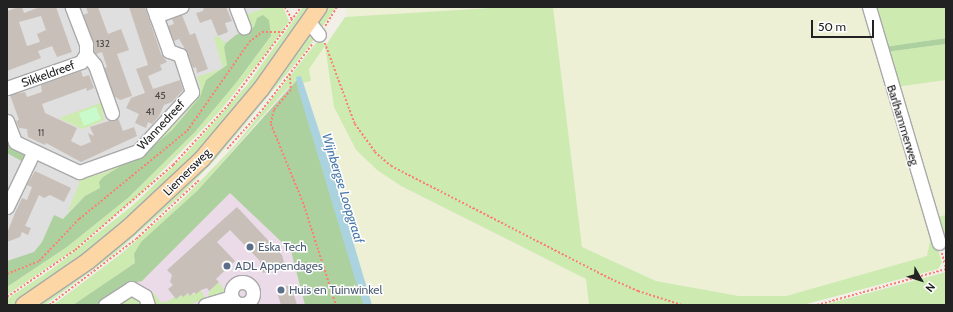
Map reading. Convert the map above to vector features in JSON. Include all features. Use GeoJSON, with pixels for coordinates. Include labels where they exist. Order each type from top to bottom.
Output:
{"type":"FeatureCollection","features":[{"type":"Feature","properties":{"kind":"main road","name":"Liemersweg"},"geometry":{"type":"LineString","coordinates":[[24,305],[88,261],[128,228],[202,158],[261,90],[318,7]]}},
{"type":"Feature","properties":{"kind":"street","name":"Sikkeldreef"},"geometry":{"type":"LineString","coordinates":[[7,88],[81,62],[86,54],[86,44],[72,7]]}},
{"type":"Feature","properties":{"kind":"street"},"geometry":{"type":"LineString","coordinates":[[154,11],[181,7]]}},
{"type":"Feature","properties":{"kind":"street"},"geometry":{"type":"LineString","coordinates":[[236,7],[244,28]]}},
{"type":"Feature","properties":{"kind":"street","name":"Barlhammerweg"},"geometry":{"type":"LineString","coordinates":[[870,7],[885,67],[939,243]]}},
{"type":"Feature","properties":{"kind":"street","name":"Wannedreef"},"geometry":{"type":"LineString","coordinates":[[7,121],[15,142],[80,172],[138,151],[192,92],[180,55],[169,51],[154,11]]}},
{"type":"Feature","properties":{"kind":"street"},"geometry":{"type":"LineString","coordinates":[[309,22],[319,35]]}},
{"type":"Feature","properties":{"kind":"street","name":"Sikkeldreef"},"geometry":{"type":"LineString","coordinates":[[86,54],[95,65],[112,113]]}},
{"type":"Feature","properties":{"kind":"street"},"geometry":{"type":"LineString","coordinates":[[7,207],[34,151]]}},
{"type":"Feature","properties":{"kind":"street"},"geometry":{"type":"LineString","coordinates":[[105,305],[131,288],[145,296],[148,305]]}},
{"type":"Feature","properties":{"kind":"street"},"geometry":{"type":"LineString","coordinates":[[205,305],[231,297]]}},
{"type":"Feature","properties":{"kind":"path"},"geometry":{"type":"LineString","coordinates":[[285,7],[292,20]]}},
{"type":"Feature","properties":{"kind":"path","name":"Liemersweg"},"geometry":{"type":"LineString","coordinates":[[7,297],[75,250],[173,165],[229,104],[301,7]]}},
{"type":"Feature","properties":{"kind":"path"},"geometry":{"type":"LineString","coordinates":[[336,305],[303,202],[271,124],[274,110],[291,90],[290,74],[319,35],[337,7]]}},
{"type":"Feature","properties":{"kind":"path"},"geometry":{"type":"LineString","coordinates":[[319,35],[331,54],[355,124],[375,152],[391,166],[638,292],[682,305]]}},
{"type":"Feature","properties":{"kind":"path"},"geometry":{"type":"LineString","coordinates":[[817,305],[946,269],[939,243]]}},
{"type":"Feature","properties":{"kind":"shaded area"},"geometry":{"type":"Polygon","coordinates":[[[7,7],[277,7],[176,132],[7,276],[7,7]]]}},
{"type":"Feature","properties":{"kind":"shaded area"},"geometry":{"type":"Polygon","coordinates":[[[298,77],[368,305],[60,305],[203,187],[298,77]]]}},
{"type":"Feature","properties":{"kind":"green space"},"geometry":{"type":"Polygon","coordinates":[[[268,7],[283,7],[289,21],[271,47],[220,111],[140,194],[75,249],[7,295],[7,287],[67,247],[128,198],[195,132],[236,83],[271,36],[254,27],[251,29],[246,15],[268,7]]]}},
{"type":"Feature","properties":{"kind":"green space"},"geometry":{"type":"Polygon","coordinates":[[[303,7],[312,7],[229,121],[142,211],[35,293],[16,305],[7,305],[7,299],[52,269],[132,206],[184,156],[247,85],[303,7]]]}},
{"type":"Feature","properties":{"kind":"green space"},"geometry":{"type":"Polygon","coordinates":[[[324,7],[336,7],[305,52],[214,161],[179,197],[113,255],[45,305],[34,305],[135,228],[324,7]]]}},
{"type":"Feature","properties":{"kind":"green space"},"geometry":{"type":"Polygon","coordinates":[[[346,7],[506,7],[347,17],[346,7]]]}},
{"type":"Feature","properties":{"kind":"green space"},"geometry":{"type":"Polygon","coordinates":[[[506,7],[553,7],[582,247],[656,281],[739,296],[786,296],[927,256],[930,241],[914,166],[942,263],[938,269],[803,305],[589,305],[586,279],[401,186],[377,170],[356,150],[334,107],[325,46],[309,69],[311,81],[303,83],[301,76],[286,90],[197,191],[160,225],[135,263],[73,305],[53,305],[122,253],[184,198],[237,143],[316,43],[321,41],[326,45],[345,17],[506,7]]]}},
{"type":"Feature","properties":{"kind":"green space"},"geometry":{"type":"Polygon","coordinates":[[[553,7],[867,7],[914,166],[930,241],[927,256],[786,296],[739,296],[656,281],[582,247],[553,7]]]}},
{"type":"Feature","properties":{"kind":"green space"},"geometry":{"type":"Polygon","coordinates":[[[873,7],[946,7],[946,38],[884,47],[873,7]]]}},
{"type":"Feature","properties":{"kind":"green space"},"geometry":{"type":"Polygon","coordinates":[[[263,15],[269,20],[271,36],[236,83],[195,132],[128,198],[67,247],[7,287],[7,261],[34,252],[42,242],[54,215],[63,219],[85,196],[100,188],[99,182],[103,177],[130,160],[140,158],[172,130],[200,97],[206,80],[227,65],[224,47],[226,43],[236,35],[254,27],[257,18],[263,15]]]}},
{"type":"Feature","properties":{"kind":"green space"},"geometry":{"type":"Polygon","coordinates":[[[217,36],[226,43],[224,47],[227,65],[223,68],[214,38],[217,36]]]}},
{"type":"Feature","properties":{"kind":"green space"},"geometry":{"type":"Polygon","coordinates":[[[946,38],[946,44],[886,52],[884,47],[946,38]]]}},
{"type":"Feature","properties":{"kind":"green space"},"geometry":{"type":"Polygon","coordinates":[[[946,44],[946,80],[896,87],[886,52],[946,44]]]}},
{"type":"Feature","properties":{"kind":"green space"},"geometry":{"type":"Polygon","coordinates":[[[325,46],[334,107],[356,151],[377,170],[401,186],[586,279],[589,305],[372,305],[303,83],[311,81],[309,69],[325,46]]]}},
{"type":"Feature","properties":{"kind":"green space"},"geometry":{"type":"Polygon","coordinates":[[[223,68],[206,80],[201,97],[172,130],[140,159],[130,160],[103,177],[100,188],[85,196],[67,213],[79,184],[80,175],[96,169],[98,175],[113,169],[111,164],[169,122],[173,126],[187,112],[183,108],[196,91],[201,89],[197,77],[223,68]]]}},
{"type":"Feature","properties":{"kind":"green space"},"geometry":{"type":"Polygon","coordinates":[[[297,80],[364,305],[305,305],[291,251],[230,193],[142,281],[127,285],[98,305],[73,305],[135,263],[134,254],[141,242],[197,191],[297,80]]]}},
{"type":"Feature","properties":{"kind":"green space"},"geometry":{"type":"Polygon","coordinates":[[[946,80],[946,215],[936,217],[896,87],[946,80]]]}},
{"type":"Feature","properties":{"kind":"green space"},"geometry":{"type":"Polygon","coordinates":[[[103,102],[108,111],[102,114],[105,120],[82,129],[59,118],[103,102]]]}},
{"type":"Feature","properties":{"kind":"green space"},"geometry":{"type":"Polygon","coordinates":[[[96,107],[101,119],[84,126],[79,113],[96,107]]]}},
{"type":"Feature","properties":{"kind":"green space"},"geometry":{"type":"Polygon","coordinates":[[[7,130],[27,150],[25,163],[7,153],[7,130]]]}},
{"type":"Feature","properties":{"kind":"green space"},"geometry":{"type":"Polygon","coordinates":[[[946,215],[946,252],[936,217],[946,215]]]}},
{"type":"Feature","properties":{"kind":"green space"},"geometry":{"type":"Polygon","coordinates":[[[946,272],[946,305],[822,305],[850,298],[946,272]]]}},
{"type":"Feature","properties":{"kind":"green space"},"geometry":{"type":"Polygon","coordinates":[[[219,282],[226,293],[208,299],[209,291],[219,282]]]}},
{"type":"Feature","properties":{"kind":"green space"},"geometry":{"type":"Polygon","coordinates":[[[201,290],[206,299],[188,305],[155,305],[150,295],[153,292],[161,302],[166,302],[181,295],[183,297],[188,293],[190,296],[201,290]]]}},
{"type":"Feature","properties":{"kind":"green space"},"geometry":{"type":"Polygon","coordinates":[[[133,295],[139,297],[144,305],[114,305],[126,296],[133,295]]]}},
{"type":"Feature","properties":{"kind":"water"},"geometry":{"type":"Polygon","coordinates":[[[301,76],[330,164],[372,305],[364,305],[355,279],[298,89],[296,77],[301,76]]]}},
{"type":"Feature","properties":{"kind":"building"},"geometry":{"type":"Polygon","coordinates":[[[22,7],[24,13],[40,7],[56,7],[72,52],[57,57],[52,46],[38,51],[41,58],[7,71],[7,11],[22,7]],[[41,16],[19,22],[27,46],[40,42],[37,34],[46,30],[41,16]]]}},
{"type":"Feature","properties":{"kind":"building"},"geometry":{"type":"Polygon","coordinates":[[[86,7],[98,7],[108,34],[121,29],[129,50],[117,54],[132,96],[120,100],[114,96],[104,68],[107,67],[102,52],[96,54],[94,51],[93,41],[83,15],[88,13],[86,7]]]}},
{"type":"Feature","properties":{"kind":"building"},"geometry":{"type":"Polygon","coordinates":[[[129,7],[145,7],[161,54],[167,62],[160,65],[162,70],[148,76],[153,89],[180,80],[183,90],[172,102],[164,105],[159,116],[152,124],[148,122],[146,128],[135,123],[139,114],[126,108],[131,98],[145,93],[136,69],[148,65],[129,7]]]}},
{"type":"Feature","properties":{"kind":"building"},"geometry":{"type":"Polygon","coordinates":[[[204,7],[226,7],[232,21],[225,23],[228,32],[218,36],[211,19],[200,23],[196,13],[203,11],[204,7]]]}},
{"type":"Feature","properties":{"kind":"building"},"geometry":{"type":"Polygon","coordinates":[[[182,15],[190,35],[195,33],[208,69],[197,73],[196,67],[193,68],[187,52],[179,39],[174,41],[168,26],[174,24],[172,19],[182,15]]]}},
{"type":"Feature","properties":{"kind":"building"},"geometry":{"type":"Polygon","coordinates":[[[81,71],[83,77],[89,75],[94,88],[87,91],[86,88],[42,104],[45,113],[77,128],[71,141],[81,146],[91,142],[88,133],[94,136],[90,127],[118,118],[123,131],[134,127],[137,136],[81,162],[46,143],[45,145],[28,137],[27,129],[19,128],[16,121],[19,120],[10,95],[25,92],[27,97],[42,92],[41,85],[81,71]]]}},
{"type":"Feature","properties":{"kind":"building"},"geometry":{"type":"Polygon","coordinates":[[[35,171],[71,188],[64,202],[50,195],[44,198],[39,195],[25,226],[31,228],[28,235],[22,232],[20,237],[7,242],[7,233],[22,198],[27,200],[32,187],[27,185],[35,171]]]}},
{"type":"Feature","properties":{"kind":"building"},"geometry":{"type":"Polygon","coordinates":[[[237,207],[282,255],[285,266],[263,273],[260,261],[230,230],[217,242],[235,261],[216,279],[219,282],[209,291],[207,288],[196,294],[194,292],[190,296],[188,293],[183,297],[181,295],[176,299],[168,289],[173,285],[170,282],[172,275],[167,270],[237,207]]]}},
{"type":"Feature","properties":{"kind":"building"},"geometry":{"type":"Polygon","coordinates":[[[291,285],[297,305],[281,305],[276,289],[291,285]]]}},
{"type":"Feature","properties":{"kind":"place","name":"Eska Tech"},"geometry":{"type":"Point","coordinates":[250,247]}},
{"type":"Feature","properties":{"kind":"place","name":"ADL Appendages"},"geometry":{"type":"Point","coordinates":[227,266]}},
{"type":"Feature","properties":{"kind":"place","name":"Huis en Tuinwinkel"},"geometry":{"type":"Point","coordinates":[281,290]}},
{"type":"Feature","properties":{"kind":"water label","name":"Wijnbergse Loopgraaf"},"geometry":{"type":"Point","coordinates":[343,188]}}]}
